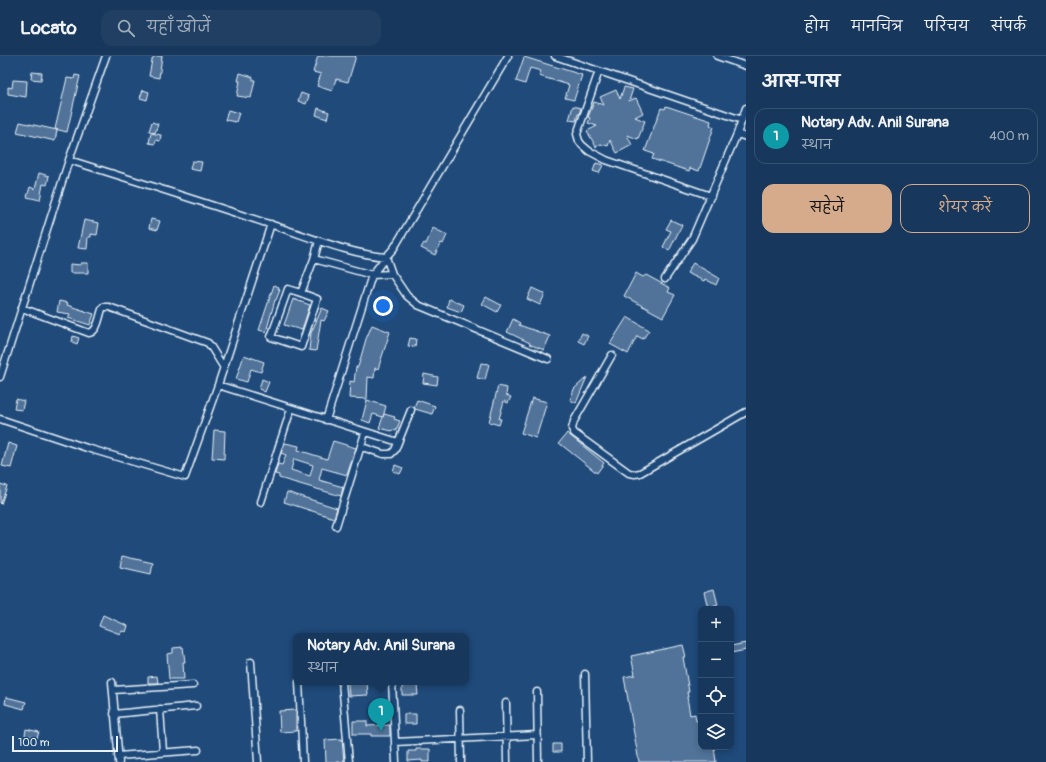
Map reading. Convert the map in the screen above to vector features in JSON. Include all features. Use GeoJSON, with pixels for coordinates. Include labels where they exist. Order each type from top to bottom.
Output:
{"type":"FeatureCollection","features":[{"type":"Feature","properties":{"kind":"street"},"geometry":{"type":"LineString","coordinates":[[0,377],[69,160],[106,56]]}},
{"type":"Feature","properties":{"kind":"street"},"geometry":{"type":"LineString","coordinates":[[326,420],[372,275],[394,248],[508,56]]}},
{"type":"Feature","properties":{"kind":"street"},"geometry":{"type":"LineString","coordinates":[[555,56],[742,120]]}},
{"type":"Feature","properties":{"kind":"street"},"geometry":{"type":"LineString","coordinates":[[717,56],[746,66]]}},
{"type":"Feature","properties":{"kind":"street"},"geometry":{"type":"LineString","coordinates":[[599,71],[577,134],[582,146],[606,160],[711,196]]}},
{"type":"Feature","properties":{"kind":"street"},"geometry":{"type":"LineString","coordinates":[[665,279],[692,239],[737,134],[746,108]]}},
{"type":"Feature","properties":{"kind":"street"},"geometry":{"type":"LineString","coordinates":[[737,134],[746,137]]}},
{"type":"Feature","properties":{"kind":"street"},"geometry":{"type":"LineString","coordinates":[[69,160],[271,224],[319,241],[373,256],[386,257]]}},
{"type":"Feature","properties":{"kind":"street"},"geometry":{"type":"LineString","coordinates":[[0,419],[87,448],[185,477],[224,368],[271,224]]}},
{"type":"Feature","properties":{"kind":"street"},"geometry":{"type":"LineString","coordinates":[[301,293],[314,260],[319,241]]}},
{"type":"Feature","properties":{"kind":"street"},"geometry":{"type":"LineString","coordinates":[[386,257],[392,274],[407,296],[418,305],[548,359]]}},
{"type":"Feature","properties":{"kind":"street"},"geometry":{"type":"LineString","coordinates":[[314,260],[372,275],[392,274]]}},
{"type":"Feature","properties":{"kind":"street"},"geometry":{"type":"LineString","coordinates":[[288,289],[301,293],[317,299],[300,347],[271,338],[288,289]]}},
{"type":"Feature","properties":{"kind":"street"},"geometry":{"type":"LineString","coordinates":[[22,308],[89,333],[96,329],[103,307],[109,306],[208,343],[212,347],[224,368]]}},
{"type":"Feature","properties":{"kind":"street"},"geometry":{"type":"LineString","coordinates":[[612,355],[574,421],[572,429],[574,433],[631,474],[640,472],[746,412]]}},
{"type":"Feature","properties":{"kind":"street"},"geometry":{"type":"LineString","coordinates":[[218,385],[398,442]]}},
{"type":"Feature","properties":{"kind":"street"},"geometry":{"type":"LineString","coordinates":[[261,502],[292,409]]}},
{"type":"Feature","properties":{"kind":"street"},"geometry":{"type":"LineString","coordinates":[[362,447],[388,455],[393,452],[411,410]]}},
{"type":"Feature","properties":{"kind":"street"},"geometry":{"type":"LineString","coordinates":[[336,526],[366,433]]}},
{"type":"Feature","properties":{"kind":"street"},"geometry":{"type":"LineString","coordinates":[[251,662],[258,762]]}},
{"type":"Feature","properties":{"kind":"street"},"geometry":{"type":"LineString","coordinates":[[585,674],[587,762]]}},
{"type":"Feature","properties":{"kind":"street"},"geometry":{"type":"LineString","coordinates":[[112,682],[118,759],[163,752],[198,750]]}},
{"type":"Feature","properties":{"kind":"street"},"geometry":{"type":"LineString","coordinates":[[113,690],[193,685]]}},
{"type":"Feature","properties":{"kind":"street"},"geometry":{"type":"LineString","coordinates":[[298,685],[302,762]]}},
{"type":"Feature","properties":{"kind":"street"},"geometry":{"type":"LineString","coordinates":[[342,685],[349,762]]}},
{"type":"Feature","properties":{"kind":"street"},"geometry":{"type":"LineString","coordinates":[[392,685],[396,762]]}},
{"type":"Feature","properties":{"kind":"street"},"geometry":{"type":"LineString","coordinates":[[537,692],[538,762]]}},
{"type":"Feature","properties":{"kind":"street"},"geometry":{"type":"LineString","coordinates":[[506,702],[507,762]]}},
{"type":"Feature","properties":{"kind":"street"},"geometry":{"type":"LineString","coordinates":[[114,714],[196,706]]}},
{"type":"Feature","properties":{"kind":"street"},"geometry":{"type":"LineString","coordinates":[[160,709],[163,752]]}},
{"type":"Feature","properties":{"kind":"street"},"geometry":{"type":"LineString","coordinates":[[460,710],[461,762]]}},
{"type":"Feature","properties":{"kind":"street"},"geometry":{"type":"LineString","coordinates":[[395,742],[538,735]]}},
{"type":"Feature","properties":{"kind":"building"},"geometry":{"type":"Polygon","coordinates":[[[154,56],[162,56],[159,78],[149,76],[154,56]]]}},
{"type":"Feature","properties":{"kind":"building"},"geometry":{"type":"Polygon","coordinates":[[[318,56],[356,56],[348,82],[336,79],[332,91],[317,86],[321,74],[313,72],[318,56]]]}},
{"type":"Feature","properties":{"kind":"building"},"geometry":{"type":"Polygon","coordinates":[[[524,57],[582,75],[574,100],[565,98],[569,85],[539,76],[541,71],[530,68],[525,84],[516,81],[524,57]]]}},
{"type":"Feature","properties":{"kind":"building"},"geometry":{"type":"Polygon","coordinates":[[[32,72],[42,73],[41,80],[31,79],[32,72]]]}},
{"type":"Feature","properties":{"kind":"building"},"geometry":{"type":"Polygon","coordinates":[[[240,73],[253,77],[253,80],[255,80],[251,98],[237,96],[240,73]]]}},
{"type":"Feature","properties":{"kind":"building"},"geometry":{"type":"Polygon","coordinates":[[[75,75],[80,76],[67,132],[55,129],[67,78],[74,79],[75,75]]]}},
{"type":"Feature","properties":{"kind":"building"},"geometry":{"type":"Polygon","coordinates":[[[13,80],[27,81],[26,97],[8,94],[8,87],[12,88],[13,80]]]}},
{"type":"Feature","properties":{"kind":"building"},"geometry":{"type":"Polygon","coordinates":[[[624,87],[633,89],[629,101],[636,98],[643,113],[635,117],[645,121],[638,139],[627,135],[632,145],[617,153],[610,140],[608,146],[601,144],[596,147],[587,131],[597,126],[588,123],[590,118],[588,117],[594,102],[604,105],[600,97],[616,90],[620,99],[624,87]]]}},
{"type":"Feature","properties":{"kind":"building"},"geometry":{"type":"Polygon","coordinates":[[[143,90],[149,92],[147,100],[140,98],[143,90]]]}},
{"type":"Feature","properties":{"kind":"building"},"geometry":{"type":"Polygon","coordinates":[[[301,93],[309,96],[306,104],[298,101],[301,93]]]}},
{"type":"Feature","properties":{"kind":"building"},"geometry":{"type":"Polygon","coordinates":[[[573,106],[581,108],[576,121],[569,120],[573,106]]]}},
{"type":"Feature","properties":{"kind":"building"},"geometry":{"type":"Polygon","coordinates":[[[666,106],[711,121],[710,125],[714,127],[699,171],[690,168],[689,171],[652,159],[654,154],[645,151],[661,108],[665,109],[666,106]]]}},
{"type":"Feature","properties":{"kind":"building"},"geometry":{"type":"Polygon","coordinates":[[[318,108],[329,112],[327,119],[316,115],[318,108]]]}},
{"type":"Feature","properties":{"kind":"building"},"geometry":{"type":"Polygon","coordinates":[[[228,110],[239,113],[236,122],[225,120],[228,110]]]}},
{"type":"Feature","properties":{"kind":"building"},"geometry":{"type":"Polygon","coordinates":[[[20,122],[57,130],[55,141],[17,132],[20,122]]]}},
{"type":"Feature","properties":{"kind":"building"},"geometry":{"type":"Polygon","coordinates":[[[152,122],[158,124],[155,133],[149,131],[152,122]]]}},
{"type":"Feature","properties":{"kind":"building"},"geometry":{"type":"Polygon","coordinates":[[[151,133],[161,135],[160,141],[156,140],[155,144],[149,143],[151,133]]]}},
{"type":"Feature","properties":{"kind":"building"},"geometry":{"type":"Polygon","coordinates":[[[192,161],[202,162],[200,171],[190,169],[192,161]]]}},
{"type":"Feature","properties":{"kind":"building"},"geometry":{"type":"Polygon","coordinates":[[[596,163],[603,165],[599,173],[593,171],[596,163]]]}},
{"type":"Feature","properties":{"kind":"building"},"geometry":{"type":"Polygon","coordinates":[[[39,173],[49,176],[47,185],[43,184],[40,200],[27,197],[30,187],[35,189],[39,173]]]}},
{"type":"Feature","properties":{"kind":"building"},"geometry":{"type":"Polygon","coordinates":[[[151,219],[160,221],[157,230],[149,228],[151,219]]]}},
{"type":"Feature","properties":{"kind":"building"},"geometry":{"type":"Polygon","coordinates":[[[84,220],[99,223],[97,235],[91,234],[91,237],[88,237],[87,249],[78,248],[84,220]]]}},
{"type":"Feature","properties":{"kind":"building"},"geometry":{"type":"Polygon","coordinates":[[[671,220],[682,225],[669,251],[663,247],[671,231],[666,229],[671,220]]]}},
{"type":"Feature","properties":{"kind":"building"},"geometry":{"type":"Polygon","coordinates":[[[433,228],[447,235],[443,244],[441,243],[435,255],[421,248],[424,243],[426,244],[433,228]]]}},
{"type":"Feature","properties":{"kind":"building"},"geometry":{"type":"Polygon","coordinates":[[[81,263],[88,263],[88,273],[70,273],[70,264],[81,265],[81,263]]]}},
{"type":"Feature","properties":{"kind":"building"},"geometry":{"type":"Polygon","coordinates":[[[693,263],[719,278],[716,285],[705,279],[704,281],[687,273],[693,263]]]}},
{"type":"Feature","properties":{"kind":"building"},"geometry":{"type":"Polygon","coordinates":[[[636,273],[643,277],[646,275],[670,288],[668,292],[675,295],[663,317],[624,296],[636,273]]]}},
{"type":"Feature","properties":{"kind":"building"},"geometry":{"type":"Polygon","coordinates":[[[274,285],[279,287],[278,289],[280,290],[275,300],[266,332],[259,330],[274,285]]]}},
{"type":"Feature","properties":{"kind":"building"},"geometry":{"type":"Polygon","coordinates":[[[532,288],[545,294],[540,305],[527,299],[532,288]]]}},
{"type":"Feature","properties":{"kind":"building"},"geometry":{"type":"Polygon","coordinates":[[[486,297],[501,305],[497,312],[482,304],[486,297]]]}},
{"type":"Feature","properties":{"kind":"building"},"geometry":{"type":"Polygon","coordinates":[[[293,299],[310,305],[302,330],[284,325],[293,299]]]}},
{"type":"Feature","properties":{"kind":"building"},"geometry":{"type":"Polygon","coordinates":[[[449,299],[464,305],[461,312],[447,307],[449,299]]]}},
{"type":"Feature","properties":{"kind":"building"},"geometry":{"type":"Polygon","coordinates":[[[59,301],[68,303],[67,305],[94,314],[90,325],[68,318],[70,314],[57,312],[59,301]]]}},
{"type":"Feature","properties":{"kind":"building"},"geometry":{"type":"Polygon","coordinates":[[[322,308],[329,311],[324,321],[321,320],[316,351],[309,350],[311,333],[322,308]]]}},
{"type":"Feature","properties":{"kind":"building"},"geometry":{"type":"Polygon","coordinates":[[[627,317],[649,330],[643,339],[637,336],[628,354],[610,344],[627,317]]]}},
{"type":"Feature","properties":{"kind":"building"},"geometry":{"type":"Polygon","coordinates":[[[513,319],[520,323],[519,325],[550,336],[544,350],[507,332],[513,319]]]}},
{"type":"Feature","properties":{"kind":"building"},"geometry":{"type":"Polygon","coordinates":[[[372,325],[390,332],[378,369],[375,368],[374,378],[368,377],[367,399],[349,398],[350,381],[354,382],[356,367],[358,367],[366,339],[372,325]]]}},
{"type":"Feature","properties":{"kind":"building"},"geometry":{"type":"Polygon","coordinates":[[[582,333],[588,336],[584,344],[578,341],[582,333]]]}},
{"type":"Feature","properties":{"kind":"building"},"geometry":{"type":"Polygon","coordinates":[[[73,336],[79,338],[77,344],[72,342],[73,336]]]}},
{"type":"Feature","properties":{"kind":"building"},"geometry":{"type":"Polygon","coordinates":[[[410,338],[416,339],[415,347],[408,346],[410,338]]]}},
{"type":"Feature","properties":{"kind":"building"},"geometry":{"type":"Polygon","coordinates":[[[244,355],[264,362],[261,372],[251,369],[247,382],[236,379],[244,355]]]}},
{"type":"Feature","properties":{"kind":"building"},"geometry":{"type":"Polygon","coordinates":[[[481,363],[489,364],[485,380],[477,378],[481,363]]]}},
{"type":"Feature","properties":{"kind":"building"},"geometry":{"type":"Polygon","coordinates":[[[424,374],[438,377],[437,385],[423,383],[424,374]]]}},
{"type":"Feature","properties":{"kind":"building"},"geometry":{"type":"Polygon","coordinates":[[[587,377],[576,403],[570,400],[574,389],[587,377]]]}},
{"type":"Feature","properties":{"kind":"building"},"geometry":{"type":"Polygon","coordinates":[[[262,379],[269,382],[265,392],[259,389],[262,379]]]}},
{"type":"Feature","properties":{"kind":"building"},"geometry":{"type":"Polygon","coordinates":[[[498,386],[507,388],[506,395],[511,397],[508,403],[504,401],[499,419],[501,419],[499,425],[489,422],[498,386]]]}},
{"type":"Feature","properties":{"kind":"building"},"geometry":{"type":"Polygon","coordinates":[[[532,398],[547,402],[536,438],[521,433],[532,398]]]}},
{"type":"Feature","properties":{"kind":"building"},"geometry":{"type":"Polygon","coordinates":[[[16,399],[24,401],[22,410],[14,409],[16,399]]]}},
{"type":"Feature","properties":{"kind":"building"},"geometry":{"type":"Polygon","coordinates":[[[367,400],[386,406],[383,417],[373,414],[370,423],[362,420],[367,400]]]}},
{"type":"Feature","properties":{"kind":"building"},"geometry":{"type":"Polygon","coordinates":[[[417,400],[435,406],[432,414],[415,409],[414,407],[417,400]]]}},
{"type":"Feature","properties":{"kind":"building"},"geometry":{"type":"Polygon","coordinates":[[[384,414],[395,417],[394,419],[400,421],[396,431],[379,428],[384,414]]]}},
{"type":"Feature","properties":{"kind":"building"},"geometry":{"type":"Polygon","coordinates":[[[214,430],[225,431],[224,459],[212,458],[214,430]]]}},
{"type":"Feature","properties":{"kind":"building"},"geometry":{"type":"Polygon","coordinates":[[[567,433],[604,463],[597,473],[559,443],[567,433]]]}},
{"type":"Feature","properties":{"kind":"building"},"geometry":{"type":"Polygon","coordinates":[[[333,441],[356,448],[347,475],[322,468],[319,480],[343,487],[341,496],[279,478],[279,475],[275,474],[278,464],[282,465],[286,455],[281,453],[285,443],[299,446],[298,450],[327,459],[333,441]],[[294,459],[291,470],[310,476],[313,465],[294,459]]]}},
{"type":"Feature","properties":{"kind":"building"},"geometry":{"type":"Polygon","coordinates":[[[8,443],[17,446],[11,468],[2,466],[8,443]]]}},
{"type":"Feature","properties":{"kind":"building"},"geometry":{"type":"Polygon","coordinates":[[[395,465],[403,468],[400,474],[393,471],[395,465]]]}},
{"type":"Feature","properties":{"kind":"building"},"geometry":{"type":"Polygon","coordinates":[[[0,484],[7,486],[1,504],[0,503],[0,484]]]}},
{"type":"Feature","properties":{"kind":"building"},"geometry":{"type":"Polygon","coordinates":[[[287,492],[337,508],[334,518],[284,502],[287,492]]]}},
{"type":"Feature","properties":{"kind":"building"},"geometry":{"type":"Polygon","coordinates":[[[122,556],[153,563],[151,574],[120,567],[122,556]]]}},
{"type":"Feature","properties":{"kind":"building"},"geometry":{"type":"Polygon","coordinates":[[[714,589],[718,605],[708,606],[704,592],[714,589]]]}},
{"type":"Feature","properties":{"kind":"building"},"geometry":{"type":"Polygon","coordinates":[[[103,615],[128,626],[126,632],[122,631],[120,634],[99,626],[103,615]]]}},
{"type":"Feature","properties":{"kind":"building"},"geometry":{"type":"Polygon","coordinates":[[[746,643],[746,650],[734,652],[734,645],[746,643]]]}},
{"type":"Feature","properties":{"kind":"building"},"geometry":{"type":"Polygon","coordinates":[[[683,645],[686,657],[683,657],[689,692],[687,692],[687,697],[690,715],[695,714],[696,721],[698,721],[698,750],[714,750],[716,762],[639,762],[624,677],[635,675],[631,656],[683,645]]]}},
{"type":"Feature","properties":{"kind":"building"},"geometry":{"type":"Polygon","coordinates":[[[183,647],[185,662],[183,662],[184,679],[169,679],[167,654],[173,653],[173,648],[183,647]]]}},
{"type":"Feature","properties":{"kind":"building"},"geometry":{"type":"Polygon","coordinates":[[[157,676],[158,683],[148,683],[148,677],[157,676]]]}},
{"type":"Feature","properties":{"kind":"building"},"geometry":{"type":"Polygon","coordinates":[[[348,685],[367,685],[368,695],[349,696],[348,685]]]}},
{"type":"Feature","properties":{"kind":"building"},"geometry":{"type":"Polygon","coordinates":[[[402,685],[417,685],[418,695],[402,695],[402,685]]]}},
{"type":"Feature","properties":{"kind":"building"},"geometry":{"type":"Polygon","coordinates":[[[6,697],[26,702],[24,709],[5,704],[6,697]]]}},
{"type":"Feature","properties":{"kind":"building"},"geometry":{"type":"Polygon","coordinates":[[[296,710],[296,731],[280,732],[279,711],[296,710]]]}},
{"type":"Feature","properties":{"kind":"building"},"geometry":{"type":"Polygon","coordinates":[[[404,714],[416,714],[416,724],[404,724],[404,714]]]}},
{"type":"Feature","properties":{"kind":"building"},"geometry":{"type":"Polygon","coordinates":[[[353,721],[367,721],[367,726],[390,725],[390,736],[353,734],[353,721]]]}},
{"type":"Feature","properties":{"kind":"building"},"geometry":{"type":"Polygon","coordinates":[[[26,729],[39,732],[37,738],[25,735],[26,729]]]}},
{"type":"Feature","properties":{"kind":"building"},"geometry":{"type":"Polygon","coordinates":[[[342,739],[344,762],[326,762],[325,740],[342,739]]]}},
{"type":"Feature","properties":{"kind":"building"},"geometry":{"type":"Polygon","coordinates":[[[553,744],[561,744],[561,752],[553,752],[553,744]]]}},
{"type":"Feature","properties":{"kind":"building"},"geometry":{"type":"Polygon","coordinates":[[[416,749],[430,749],[430,762],[422,762],[422,760],[408,761],[408,751],[416,751],[416,749]]]}},
{"type":"Feature","properties":{"kind":"place","name":"Notary Adv. Anil Surana"},"geometry":{"type":"Point","coordinates":[381,731]}}]}
